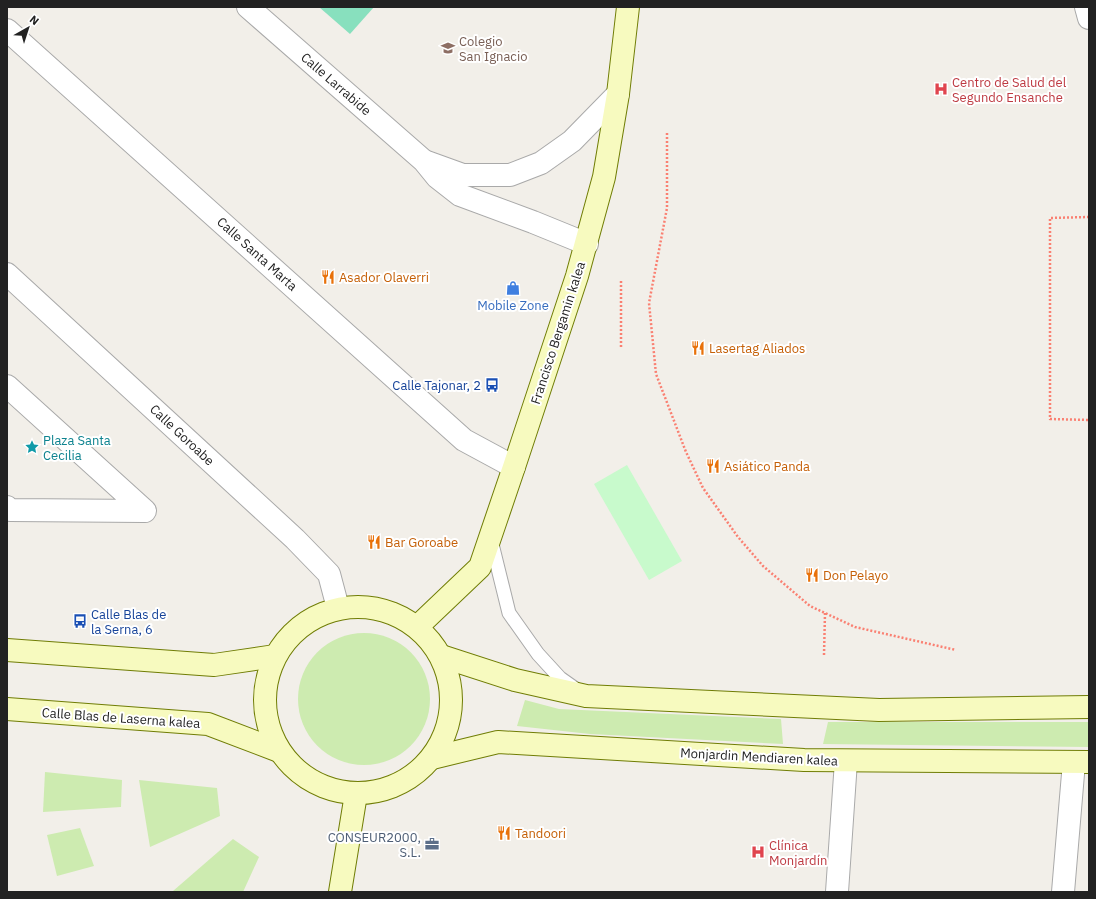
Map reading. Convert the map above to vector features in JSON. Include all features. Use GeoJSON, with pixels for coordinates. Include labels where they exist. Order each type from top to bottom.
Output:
{"type":"FeatureCollection","features":[{"type":"Feature","properties":{"kind":"main road","name":"Francisco Bergamin kalea"},"geometry":{"type":"LineString","coordinates":[[417,627],[480,567],[491,536],[587,244],[604,177],[618,94],[628,7]]}},
{"type":"Feature","properties":{"kind":"main road"},"geometry":{"type":"LineString","coordinates":[[358,606],[380,608],[399,616],[417,627],[441,656],[450,683],[452,704],[448,728],[432,758],[411,778],[385,790],[356,794],[326,788],[299,774],[279,751],[266,720],[265,687],[275,656],[291,634],[312,617],[338,608],[358,606]]}},
{"type":"Feature","properties":{"kind":"main road"},"geometry":{"type":"LineString","coordinates":[[7,650],[214,665],[275,656]]}},
{"type":"Feature","properties":{"kind":"main road"},"geometry":{"type":"LineString","coordinates":[[441,656],[515,680],[586,696],[879,710],[1089,707]]}},
{"type":"Feature","properties":{"kind":"main road","name":"Calle Blas de Laserna kalea"},"geometry":{"type":"LineString","coordinates":[[7,709],[208,724],[279,751]]}},
{"type":"Feature","properties":{"kind":"main road","name":"Monjardin Mendiaren kalea"},"geometry":{"type":"LineString","coordinates":[[432,758],[498,742],[796,760],[1082,762]]}},
{"type":"Feature","properties":{"kind":"main road"},"geometry":{"type":"LineString","coordinates":[[340,892],[356,794]]}},
{"type":"Feature","properties":{"kind":"street","name":"Calle Larrabide"},"geometry":{"type":"LineString","coordinates":[[248,7],[424,161],[437,177],[460,195],[587,244]]}},
{"type":"Feature","properties":{"kind":"street"},"geometry":{"type":"LineString","coordinates":[[1086,7],[1089,18]]}},
{"type":"Feature","properties":{"kind":"street","name":"Calle Santa Marta"},"geometry":{"type":"LineString","coordinates":[[7,30],[464,440],[514,468]]}},
{"type":"Feature","properties":{"kind":"street","name":"Calle Larrabide"},"geometry":{"type":"LineString","coordinates":[[424,161],[463,175],[510,175],[541,163],[572,141],[618,94]]}},
{"type":"Feature","properties":{"kind":"street","name":"Calle Goroabe"},"geometry":{"type":"LineString","coordinates":[[7,274],[295,539],[329,574],[338,608]]}},
{"type":"Feature","properties":{"kind":"street"},"geometry":{"type":"LineString","coordinates":[[7,386],[145,511],[10,510],[7,507]]}},
{"type":"Feature","properties":{"kind":"street"},"geometry":{"type":"LineString","coordinates":[[836,892],[846,761]]}},
{"type":"Feature","properties":{"kind":"street"},"geometry":{"type":"LineString","coordinates":[[1063,892],[1082,762]]}},
{"type":"Feature","properties":{"kind":"lane"},"geometry":{"type":"LineString","coordinates":[[491,536],[509,613],[538,654],[560,678],[586,696]]}},
{"type":"Feature","properties":{"kind":"path"},"geometry":{"type":"LineString","coordinates":[[667,133],[667,208],[649,303],[656,374],[686,452],[703,488],[738,537],[763,566],[810,606],[854,627],[956,650]]}},
{"type":"Feature","properties":{"kind":"path"},"geometry":{"type":"LineString","coordinates":[[1089,217],[1050,218],[1050,419],[1089,420]]}},
{"type":"Feature","properties":{"kind":"path"},"geometry":{"type":"LineString","coordinates":[[620,347],[621,281]]}},
{"type":"Feature","properties":{"kind":"path"},"geometry":{"type":"LineString","coordinates":[[824,655],[825,613]]}},
{"type":"Feature","properties":{"kind":"green space"},"geometry":{"type":"Polygon","coordinates":[[[319,7],[374,7],[350,34],[319,7]]]}},
{"type":"Feature","properties":{"kind":"green space"},"geometry":{"type":"Polygon","coordinates":[[[627,465],[682,561],[649,580],[594,484],[627,465]]]}},
{"type":"Feature","properties":{"kind":"green space"},"geometry":{"type":"Polygon","coordinates":[[[370,633],[389,638],[401,644],[411,652],[419,662],[425,674],[429,686],[429,712],[425,724],[419,736],[411,746],[401,754],[389,760],[377,764],[358,765],[339,760],[327,754],[317,746],[309,736],[303,724],[299,712],[298,693],[303,674],[309,662],[317,652],[327,644],[339,638],[351,634],[370,633]]]}},
{"type":"Feature","properties":{"kind":"green space"},"geometry":{"type":"Polygon","coordinates":[[[525,700],[559,709],[781,719],[783,744],[590,734],[517,726],[525,700]]]}},
{"type":"Feature","properties":{"kind":"green space"},"geometry":{"type":"Polygon","coordinates":[[[828,722],[1089,722],[1089,747],[823,744],[828,722]]]}},
{"type":"Feature","properties":{"kind":"green space"},"geometry":{"type":"Polygon","coordinates":[[[45,772],[122,780],[121,807],[43,812],[45,772]]]}},
{"type":"Feature","properties":{"kind":"green space"},"geometry":{"type":"Polygon","coordinates":[[[139,780],[217,788],[220,816],[150,847],[139,780]]]}},
{"type":"Feature","properties":{"kind":"green space"},"geometry":{"type":"Polygon","coordinates":[[[80,828],[94,866],[57,876],[47,835],[80,828]]]}},
{"type":"Feature","properties":{"kind":"green space"},"geometry":{"type":"Polygon","coordinates":[[[233,839],[259,857],[243,892],[173,891],[233,839]]]}},
{"type":"Feature","properties":{"kind":"place","name":"Colegio San Ignacio"},"geometry":{"type":"Point","coordinates":[448,48]}},
{"type":"Feature","properties":{"kind":"place","name":"Centro de Salud del Segundo Ensanche"},"geometry":{"type":"Point","coordinates":[941,89]}},
{"type":"Feature","properties":{"kind":"place","name":"Asador Olaverri"},"geometry":{"type":"Point","coordinates":[328,277]}},
{"type":"Feature","properties":{"kind":"place","name":"Mobile Zone"},"geometry":{"type":"Point","coordinates":[513,288]}},
{"type":"Feature","properties":{"kind":"place","name":"Lasertag Aliados"},"geometry":{"type":"Point","coordinates":[698,348]}},
{"type":"Feature","properties":{"kind":"place","name":"Calle Tajonar, 2"},"geometry":{"type":"Point","coordinates":[492,385]}},
{"type":"Feature","properties":{"kind":"place","name":"Plaza Santa Cecilia"},"geometry":{"type":"Point","coordinates":[32,447]}},
{"type":"Feature","properties":{"kind":"place","name":"Asiático Panda"},"geometry":{"type":"Point","coordinates":[713,466]}},
{"type":"Feature","properties":{"kind":"place","name":"Bar Goroabe"},"geometry":{"type":"Point","coordinates":[374,542]}},
{"type":"Feature","properties":{"kind":"place","name":"Don Pelayo"},"geometry":{"type":"Point","coordinates":[812,575]}},
{"type":"Feature","properties":{"kind":"place","name":"Calle Blas de la Serna, 6"},"geometry":{"type":"Point","coordinates":[80,621]}},
{"type":"Feature","properties":{"kind":"place","name":"Tandoori"},"geometry":{"type":"Point","coordinates":[504,833]}},
{"type":"Feature","properties":{"kind":"place","name":"CONSEUR2000, S.L."},"geometry":{"type":"Point","coordinates":[432,844]}},
{"type":"Feature","properties":{"kind":"place","name":"Clínica Monjardín"},"geometry":{"type":"Point","coordinates":[758,852]}}]}
